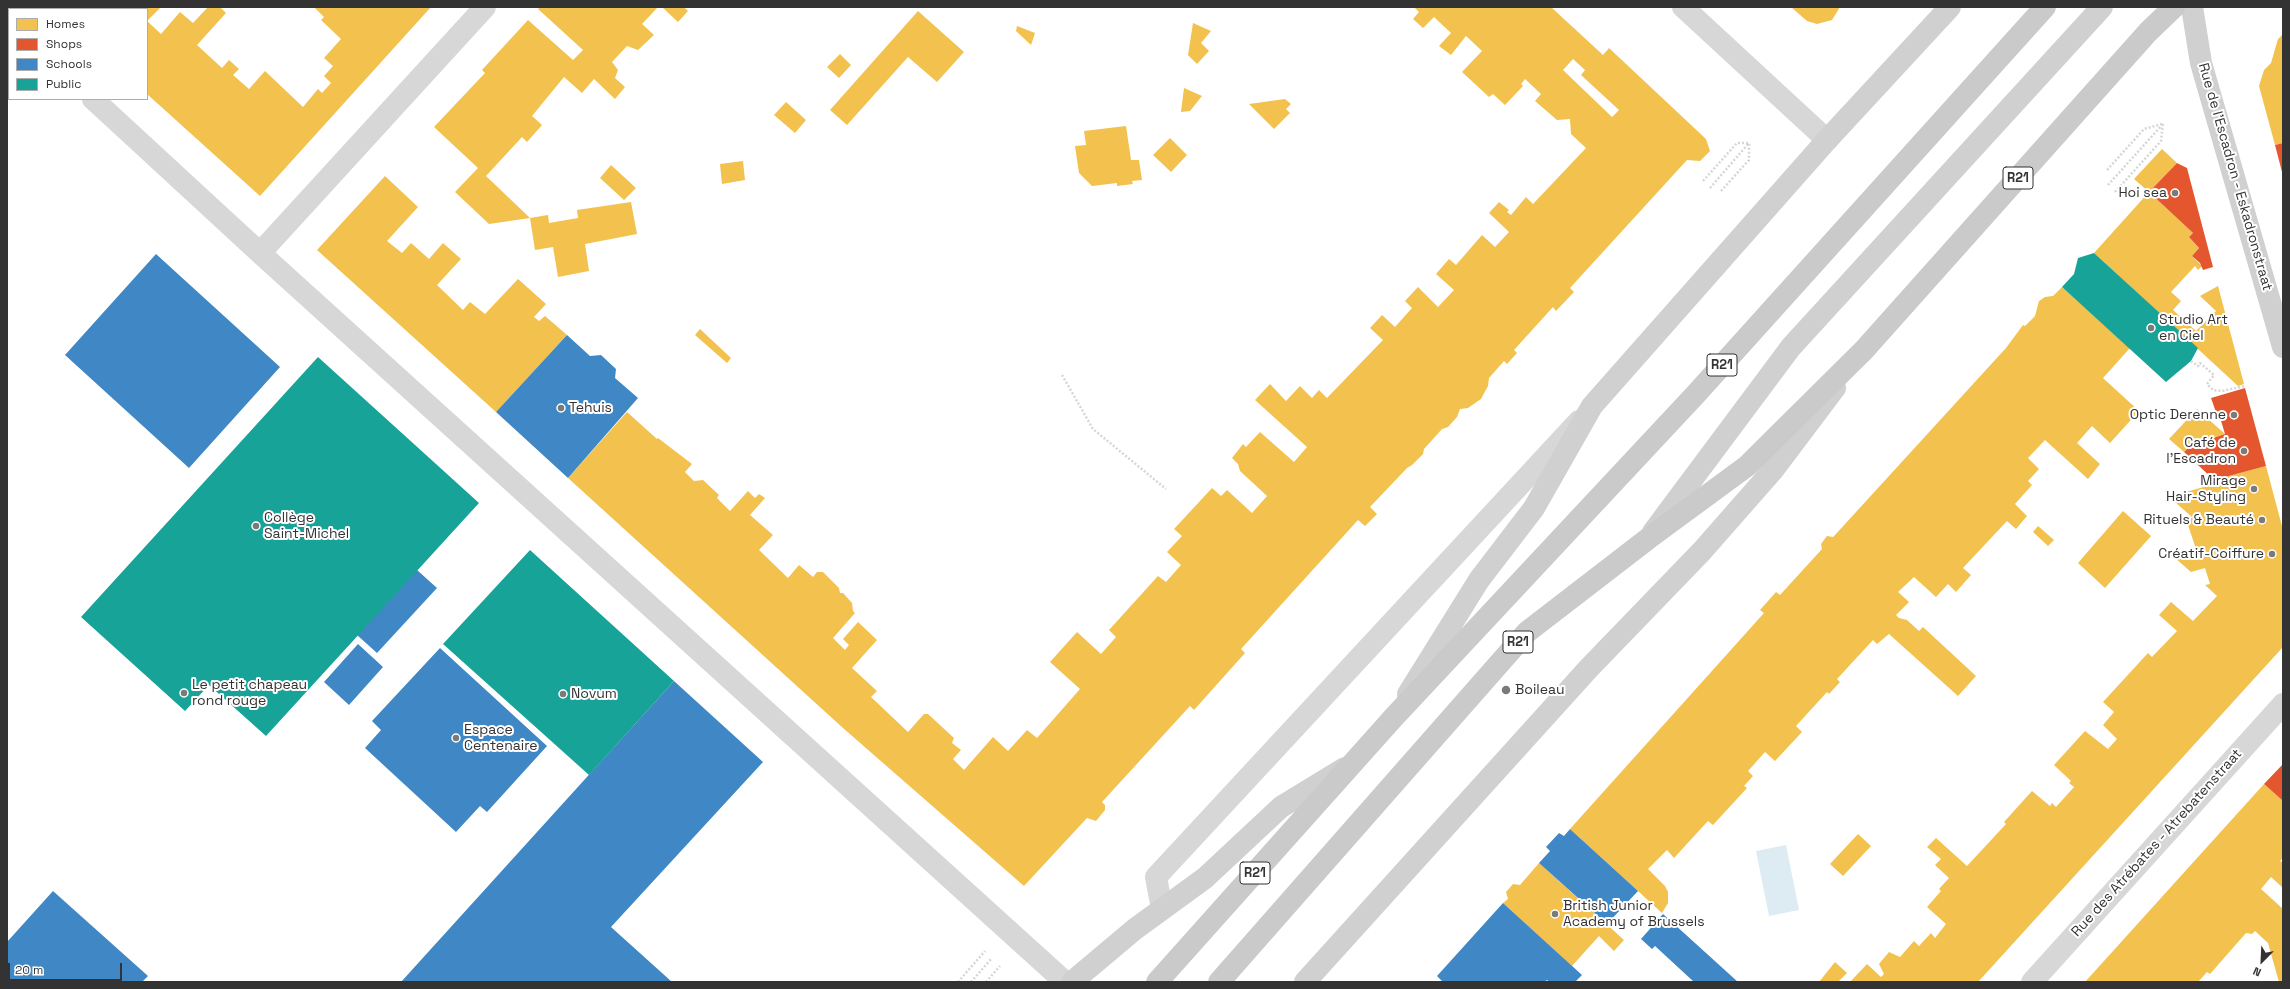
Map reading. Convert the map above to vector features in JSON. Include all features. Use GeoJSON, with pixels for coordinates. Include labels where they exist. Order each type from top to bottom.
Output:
{"type":"FeatureCollection","features":[{"type":"Feature","properties":{"kind":"main road"},"geometry":{"type":"LineString","coordinates":[[1394,716],[1479,580],[1534,508],[1592,406],[1827,140],[1950,7]]}},
{"type":"Feature","properties":{"kind":"main road","name":"R21"},"geometry":{"type":"LineString","coordinates":[[1157,982],[1353,764],[1394,716],[1696,394],[2045,7]]}},
{"type":"Feature","properties":{"kind":"main road"},"geometry":{"type":"LineString","coordinates":[[1649,538],[1791,347],[2102,7]]}},
{"type":"Feature","properties":{"kind":"main road","name":"R21"},"geometry":{"type":"LineString","coordinates":[[1218,982],[1527,632],[1649,538],[1747,466],[1864,350],[2148,32],[2174,7]]}},
{"type":"Feature","properties":{"kind":"main road","name":"Rue de l'Escadron - Eskadronstraat"},"geometry":{"type":"LineString","coordinates":[[2192,7],[2201,64],[2283,347]]}},
{"type":"Feature","properties":{"kind":"main road"},"geometry":{"type":"LineString","coordinates":[[1305,982],[1589,668],[1702,551],[1774,469],[1864,350]]}},
{"type":"Feature","properties":{"kind":"main road"},"geometry":{"type":"LineString","coordinates":[[1072,982],[1135,929],[1204,878],[1280,807],[1353,764]]}},
{"type":"Feature","properties":{"kind":"street"},"geometry":{"type":"LineString","coordinates":[[260,253],[485,7]]}},
{"type":"Feature","properties":{"kind":"street"},"geometry":{"type":"LineString","coordinates":[[1683,7],[1827,140]]}},
{"type":"Feature","properties":{"kind":"street"},"geometry":{"type":"LineString","coordinates":[[94,100],[260,253],[1065,982]]}},
{"type":"Feature","properties":{"kind":"street"},"geometry":{"type":"LineString","coordinates":[[1162,909],[1156,877],[1592,406]]}},
{"type":"Feature","properties":{"kind":"street","name":"Rue des Atrébates - Atrebatenstraat"},"geometry":{"type":"LineString","coordinates":[[2032,982],[2283,704]]}},
{"type":"Feature","properties":{"kind":"path"},"geometry":{"type":"LineString","coordinates":[[2107,170],[2144,129],[2163,123]]}},
{"type":"Feature","properties":{"kind":"path"},"geometry":{"type":"LineString","coordinates":[[2108,185],[2163,123]]}},
{"type":"Feature","properties":{"kind":"path"},"geometry":{"type":"LineString","coordinates":[[2115,192],[2161,141],[2163,123]]}},
{"type":"Feature","properties":{"kind":"path"},"geometry":{"type":"LineString","coordinates":[[1703,181],[1736,143],[1750,143]]}},
{"type":"Feature","properties":{"kind":"path"},"geometry":{"type":"LineString","coordinates":[[1710,188],[1750,143]]}},
{"type":"Feature","properties":{"kind":"path"},"geometry":{"type":"LineString","coordinates":[[1721,191],[1749,160],[1750,143]]}},
{"type":"Feature","properties":{"kind":"path"},"geometry":{"type":"LineString","coordinates":[[2191,361],[2198,366],[2200,363],[2214,374],[2207,384],[2213,390],[2222,391],[2245,386]]}},
{"type":"Feature","properties":{"kind":"path"},"geometry":{"type":"LineString","coordinates":[[1062,374],[1093,429],[1166,489]]}},
{"type":"Feature","properties":{"kind":"path"},"geometry":{"type":"LineString","coordinates":[[958,982],[987,949]]}},
{"type":"Feature","properties":{"kind":"path"},"geometry":{"type":"LineString","coordinates":[[971,982],[994,956]]}},
{"type":"Feature","properties":{"kind":"path"},"geometry":{"type":"LineString","coordinates":[[986,982],[1000,966]]}},
{"type":"Feature","properties":{"kind":"shaded area"},"geometry":{"type":"Polygon","coordinates":[[[1786,845],[1799,910],[1769,916],[1756,851],[1786,845]]]}},
{"type":"Feature","properties":{"kind":"building: Homes"},"geometry":{"type":"Polygon","coordinates":[[[51,7],[161,7],[148,20],[148,8],[51,7]]]}},
{"type":"Feature","properties":{"kind":"building: Homes"},"geometry":{"type":"Polygon","coordinates":[[[208,7],[220,7],[226,13],[197,45],[222,68],[229,60],[239,69],[233,75],[249,89],[265,71],[303,107],[318,89],[322,93],[331,83],[324,76],[333,66],[324,58],[341,39],[321,20],[324,17],[314,7],[431,7],[260,196],[148,95],[148,22],[161,34],[180,12],[193,23],[208,7]]]}},
{"type":"Feature","properties":{"kind":"building: Homes"},"geometry":{"type":"Polygon","coordinates":[[[540,7],[658,7],[642,24],[654,35],[638,50],[627,46],[612,62],[618,70],[615,78],[625,87],[615,99],[594,79],[582,93],[564,77],[532,116],[542,125],[527,142],[522,137],[486,176],[530,218],[489,224],[455,192],[478,168],[434,127],[485,73],[482,70],[528,20],[573,60],[583,50],[538,9],[540,7]]]}},
{"type":"Feature","properties":{"kind":"building: Homes"},"geometry":{"type":"Polygon","coordinates":[[[662,7],[684,7],[688,11],[678,22],[662,7]]]}},
{"type":"Feature","properties":{"kind":"building: Homes"},"geometry":{"type":"Polygon","coordinates":[[[1414,7],[1551,7],[1603,55],[1609,48],[1706,139],[1710,151],[1700,161],[1687,160],[1570,288],[1574,292],[1556,311],[1553,307],[1514,350],[1517,353],[1507,364],[1504,361],[1489,378],[1488,386],[1481,399],[1468,408],[1460,409],[1457,417],[1448,427],[1442,429],[1424,449],[1423,454],[1407,468],[1370,507],[1377,514],[1365,526],[1358,520],[1241,649],[1245,653],[1194,710],[1190,706],[1102,802],[1105,805],[1105,810],[1096,821],[1087,818],[1024,886],[843,728],[568,478],[627,412],[657,439],[658,438],[692,464],[685,472],[694,481],[703,480],[719,495],[717,498],[730,511],[748,491],[755,498],[759,494],[765,498],[750,515],[773,535],[759,550],[788,578],[799,565],[813,577],[817,572],[823,572],[839,588],[840,593],[843,593],[852,603],[853,611],[855,613],[833,638],[845,650],[849,645],[843,639],[858,622],[877,640],[852,668],[877,691],[871,697],[908,732],[924,714],[928,714],[954,738],[952,743],[961,750],[953,759],[964,770],[993,737],[1008,751],[1027,730],[1037,738],[1080,689],[1050,662],[1077,632],[1101,654],[1116,637],[1109,630],[1158,576],[1166,582],[1181,565],[1167,552],[1182,536],[1174,529],[1212,488],[1221,496],[1227,490],[1252,513],[1267,496],[1240,471],[1238,464],[1232,458],[1243,444],[1246,447],[1260,432],[1294,462],[1307,447],[1255,400],[1270,384],[1286,401],[1300,386],[1312,398],[1319,390],[1327,398],[1383,340],[1370,328],[1382,315],[1395,327],[1412,308],[1405,301],[1418,287],[1438,307],[1454,290],[1436,274],[1449,259],[1456,265],[1482,235],[1495,247],[1509,232],[1489,213],[1499,202],[1509,210],[1507,212],[1511,215],[1526,197],[1533,204],[1586,148],[1571,134],[1570,119],[1557,120],[1535,101],[1541,94],[1525,79],[1521,84],[1523,86],[1505,105],[1493,94],[1489,97],[1462,72],[1482,51],[1466,36],[1451,55],[1439,46],[1451,33],[1434,17],[1423,28],[1413,19],[1419,12],[1414,7]],[[1573,59],[1563,70],[1612,117],[1619,110],[1581,75],[1585,70],[1573,59]]]}},
{"type":"Feature","properties":{"kind":"building: Homes"},"geometry":{"type":"Polygon","coordinates":[[[1791,7],[1840,7],[1832,20],[1817,24],[1807,21],[1791,7]]]}},
{"type":"Feature","properties":{"kind":"building: Homes"},"geometry":{"type":"Polygon","coordinates":[[[918,11],[964,52],[937,82],[908,57],[847,125],[830,110],[918,11]]]}},
{"type":"Feature","properties":{"kind":"building: Homes"},"geometry":{"type":"Polygon","coordinates":[[[1193,23],[1211,31],[1201,43],[1209,51],[1197,64],[1188,55],[1193,23]]]}},
{"type":"Feature","properties":{"kind":"building: Homes"},"geometry":{"type":"Polygon","coordinates":[[[1017,26],[1035,33],[1031,45],[1016,31],[1017,26]]]}},
{"type":"Feature","properties":{"kind":"building: Homes"},"geometry":{"type":"Polygon","coordinates":[[[2283,34],[2283,143],[2275,145],[2259,86],[2264,70],[2271,63],[2278,39],[2283,34]]]}},
{"type":"Feature","properties":{"kind":"building: Homes"},"geometry":{"type":"Polygon","coordinates":[[[840,54],[851,65],[839,78],[827,67],[840,54]]]}},
{"type":"Feature","properties":{"kind":"building: Homes"},"geometry":{"type":"Polygon","coordinates":[[[1184,88],[1202,96],[1190,111],[1181,112],[1184,88]]]}},
{"type":"Feature","properties":{"kind":"building: Homes"},"geometry":{"type":"Polygon","coordinates":[[[1285,99],[1291,104],[1286,109],[1290,113],[1274,129],[1249,104],[1285,99]]]}},
{"type":"Feature","properties":{"kind":"building: Homes"},"geometry":{"type":"Polygon","coordinates":[[[786,102],[806,120],[795,133],[774,115],[786,102]]]}},
{"type":"Feature","properties":{"kind":"building: Homes"},"geometry":{"type":"Polygon","coordinates":[[[1126,126],[1131,160],[1139,160],[1142,180],[1132,181],[1133,184],[1117,186],[1117,183],[1092,186],[1079,173],[1075,146],[1086,145],[1084,131],[1126,126]]]}},
{"type":"Feature","properties":{"kind":"building: Homes"},"geometry":{"type":"Polygon","coordinates":[[[1170,138],[1187,155],[1171,172],[1153,155],[1170,138]]]}},
{"type":"Feature","properties":{"kind":"building: Homes"},"geometry":{"type":"Polygon","coordinates":[[[2162,149],[2177,163],[2149,192],[2134,179],[2162,149]]]}},
{"type":"Feature","properties":{"kind":"building: Homes"},"geometry":{"type":"Polygon","coordinates":[[[743,161],[745,180],[722,184],[720,164],[743,161]]]}},
{"type":"Feature","properties":{"kind":"building: Homes"},"geometry":{"type":"Polygon","coordinates":[[[611,165],[636,188],[624,200],[600,178],[611,165]]]}},
{"type":"Feature","properties":{"kind":"building: Homes"},"geometry":{"type":"Polygon","coordinates":[[[385,176],[418,207],[387,241],[402,253],[411,243],[429,259],[443,243],[461,259],[437,285],[463,310],[470,302],[485,314],[518,279],[546,304],[534,317],[539,321],[545,316],[567,335],[496,412],[317,250],[385,176]]]}},
{"type":"Feature","properties":{"kind":"building: Homes"},"geometry":{"type":"Polygon","coordinates":[[[2149,192],[2193,233],[2189,237],[2199,248],[2192,256],[2202,266],[2198,270],[2195,266],[2171,292],[2181,301],[2173,310],[2196,331],[2216,311],[2200,296],[2218,286],[2244,384],[2238,386],[2094,253],[2149,192]]]}},
{"type":"Feature","properties":{"kind":"building: Homes"},"geometry":{"type":"Polygon","coordinates":[[[631,202],[637,234],[585,244],[589,271],[558,277],[553,247],[535,250],[530,218],[548,215],[549,223],[578,218],[577,210],[631,202]]]}},
{"type":"Feature","properties":{"kind":"building: Homes"},"geometry":{"type":"Polygon","coordinates":[[[2062,287],[2130,348],[2103,378],[2139,411],[2110,443],[2092,426],[2077,443],[2100,464],[2088,479],[2045,440],[2028,458],[2039,469],[2028,481],[2032,485],[2015,504],[2027,516],[2016,529],[2007,521],[1963,568],[1971,575],[1956,592],[1948,584],[1936,597],[1914,577],[1898,592],[1909,602],[1896,615],[1899,618],[1907,620],[1919,631],[1923,627],[1976,676],[1958,696],[1889,634],[1877,644],[1873,640],[1837,679],[1840,682],[1829,694],[1827,692],[1796,726],[1802,732],[1775,761],[1765,752],[1748,771],[1753,776],[1744,786],[1747,788],[1713,825],[1708,821],[1674,858],[1667,850],[1648,869],[1665,886],[1668,892],[1668,903],[1662,913],[1570,829],[1764,613],[1760,610],[1776,592],[1780,595],[1822,549],[1821,544],[1827,536],[1833,537],[1835,535],[2006,348],[2023,325],[2025,326],[2035,316],[2039,301],[2045,297],[2053,296],[2062,287]]]}},
{"type":"Feature","properties":{"kind":"building: Homes"},"geometry":{"type":"Polygon","coordinates":[[[700,329],[731,358],[727,363],[695,335],[700,329]]]}},
{"type":"Feature","properties":{"kind":"building: Homes"},"geometry":{"type":"Polygon","coordinates":[[[2197,409],[2225,434],[2190,446],[2184,452],[2169,439],[2197,409]]]}},
{"type":"Feature","properties":{"kind":"building: Homes"},"geometry":{"type":"Polygon","coordinates":[[[2266,466],[2283,530],[2283,647],[1978,982],[1850,982],[1867,964],[1881,977],[1884,974],[1879,964],[1889,952],[1900,957],[1914,941],[1919,946],[1931,933],[1935,938],[1946,924],[1927,907],[1941,891],[1939,889],[1949,878],[1935,865],[1941,859],[1927,847],[1936,838],[1967,866],[2006,824],[2004,822],[2032,791],[2050,806],[2052,803],[2056,807],[2074,787],[2069,783],[2071,781],[2054,765],[2085,731],[2108,749],[2117,739],[2103,725],[2114,712],[2103,702],[2148,653],[2152,657],[2177,631],[2159,615],[2171,602],[2193,621],[2217,596],[2205,585],[2210,584],[2205,568],[2191,572],[2175,558],[2197,552],[2186,519],[2193,518],[2175,502],[2186,492],[2214,484],[2214,480],[2266,466]]]}},
{"type":"Feature","properties":{"kind":"building: Homes"},"geometry":{"type":"Polygon","coordinates":[[[2123,511],[2151,536],[2105,588],[2078,563],[2123,511]]]}},
{"type":"Feature","properties":{"kind":"building: Homes"},"geometry":{"type":"Polygon","coordinates":[[[2038,526],[2054,540],[2048,546],[2033,532],[2038,526]]]}},
{"type":"Feature","properties":{"kind":"building: Homes"},"geometry":{"type":"Polygon","coordinates":[[[2264,784],[2283,801],[2283,858],[2280,861],[2283,863],[2283,888],[2271,877],[2261,889],[2283,909],[2283,982],[2279,982],[2268,943],[2255,931],[2252,934],[2246,933],[2210,974],[2207,972],[2198,982],[2085,982],[2264,784]]]}},
{"type":"Feature","properties":{"kind":"building: Homes"},"geometry":{"type":"Polygon","coordinates":[[[1858,834],[1871,846],[1843,876],[1830,864],[1858,834]]]}},
{"type":"Feature","properties":{"kind":"building: Homes"},"geometry":{"type":"Polygon","coordinates":[[[1539,863],[1624,940],[1614,951],[1599,936],[1572,966],[1503,903],[1508,899],[1506,892],[1513,884],[1520,885],[1539,863]]]}},
{"type":"Feature","properties":{"kind":"building: Homes"},"geometry":{"type":"Polygon","coordinates":[[[1835,962],[1847,973],[1838,982],[1819,982],[1835,962]]]}},
{"type":"Feature","properties":{"kind":"building: Shops"},"geometry":{"type":"Polygon","coordinates":[[[2283,143],[2283,172],[2282,172],[2275,145],[2283,143]]]}},
{"type":"Feature","properties":{"kind":"building: Shops"},"geometry":{"type":"Polygon","coordinates":[[[2177,163],[2187,168],[2213,267],[2203,270],[2200,263],[2192,256],[2199,248],[2189,237],[2193,233],[2149,192],[2177,163]]]}},
{"type":"Feature","properties":{"kind":"building: Shops"},"geometry":{"type":"Polygon","coordinates":[[[2245,388],[2266,466],[2214,480],[2184,452],[2190,446],[2225,434],[2219,414],[2217,415],[2211,398],[2245,388]]]}},
{"type":"Feature","properties":{"kind":"building: Shops"},"geometry":{"type":"Polygon","coordinates":[[[2283,764],[2283,801],[2264,784],[2283,764]]]}},
{"type":"Feature","properties":{"kind":"building: Schools"},"geometry":{"type":"Polygon","coordinates":[[[156,254],[280,367],[189,468],[65,355],[156,254]]]}},
{"type":"Feature","properties":{"kind":"building: Schools"},"geometry":{"type":"Polygon","coordinates":[[[567,335],[590,356],[601,355],[616,369],[615,378],[638,398],[568,478],[496,412],[567,335]]]}},
{"type":"Feature","properties":{"kind":"building: Schools"},"geometry":{"type":"Polygon","coordinates":[[[417,570],[437,588],[377,653],[357,635],[417,570]]]}},
{"type":"Feature","properties":{"kind":"building: Schools"},"geometry":{"type":"Polygon","coordinates":[[[358,644],[383,667],[349,705],[324,682],[358,644]]]}},
{"type":"Feature","properties":{"kind":"building: Schools","name":"Espace Centenaire"},"geometry":{"type":"Polygon","coordinates":[[[440,648],[547,746],[487,812],[480,806],[456,832],[365,748],[381,730],[372,721],[440,648]]]}},
{"type":"Feature","properties":{"kind":"building: Schools"},"geometry":{"type":"Polygon","coordinates":[[[674,681],[763,762],[611,927],[672,982],[401,982],[674,681]]]}},
{"type":"Feature","properties":{"kind":"building: Schools"},"geometry":{"type":"Polygon","coordinates":[[[1570,829],[1638,891],[1607,924],[1539,863],[1550,851],[1546,847],[1559,833],[1564,836],[1570,829]]]}},
{"type":"Feature","properties":{"kind":"building: Schools"},"geometry":{"type":"Polygon","coordinates":[[[53,891],[148,976],[142,982],[7,982],[7,942],[53,891]]]}},
{"type":"Feature","properties":{"kind":"building: Schools"},"geometry":{"type":"Polygon","coordinates":[[[1503,903],[1582,975],[1575,982],[1549,982],[1547,980],[1544,982],[1443,982],[1437,976],[1503,903]]]}},
{"type":"Feature","properties":{"kind":"building: Schools"},"geometry":{"type":"Polygon","coordinates":[[[1663,914],[1738,982],[1694,982],[1655,946],[1652,949],[1641,939],[1663,914]]]}},
{"type":"Feature","properties":{"kind":"building: Public"},"geometry":{"type":"Polygon","coordinates":[[[2094,253],[2198,348],[2191,361],[2166,382],[2062,287],[2074,274],[2078,258],[2094,253]]]}},
{"type":"Feature","properties":{"kind":"building: Public"},"geometry":{"type":"Polygon","coordinates":[[[318,357],[479,503],[266,736],[209,685],[185,711],[81,617],[318,357]]]}},
{"type":"Feature","properties":{"kind":"building: Public"},"geometry":{"type":"Polygon","coordinates":[[[530,550],[674,681],[589,775],[443,644],[530,550]]]}},
{"type":"Feature","properties":{"kind":"place","name":"Hoi sea"},"geometry":{"type":"Point","coordinates":[2175,193]}},
{"type":"Feature","properties":{"kind":"place","name":"Studio Art en Ciel"},"geometry":{"type":"Point","coordinates":[2151,328]}},
{"type":"Feature","properties":{"kind":"place","name":"Tehuis"},"geometry":{"type":"Point","coordinates":[561,408]}},
{"type":"Feature","properties":{"kind":"place","name":"Optic Derenne"},"geometry":{"type":"Point","coordinates":[2234,415]}},
{"type":"Feature","properties":{"kind":"place","name":"Café de l'Escadron"},"geometry":{"type":"Point","coordinates":[2244,451]}},
{"type":"Feature","properties":{"kind":"place","name":"Mirage Hair-Styling"},"geometry":{"type":"Point","coordinates":[2254,489]}},
{"type":"Feature","properties":{"kind":"place","name":"Rituels & Beauté"},"geometry":{"type":"Point","coordinates":[2262,520]}},
{"type":"Feature","properties":{"kind":"place","name":"Collège Saint-Michel"},"geometry":{"type":"Point","coordinates":[256,526]}},
{"type":"Feature","properties":{"kind":"place","name":"Créatif-Coiffure"},"geometry":{"type":"Point","coordinates":[2272,554]}},
{"type":"Feature","properties":{"kind":"place","name":"Boileau"},"geometry":{"type":"Point","coordinates":[1506,690]}},
{"type":"Feature","properties":{"kind":"place","name":"Le petit chapeau rond rouge"},"geometry":{"type":"Point","coordinates":[184,693]}},
{"type":"Feature","properties":{"kind":"place","name":"Novum"},"geometry":{"type":"Point","coordinates":[563,694]}},
{"type":"Feature","properties":{"kind":"place","name":"Espace Centenaire"},"geometry":{"type":"Point","coordinates":[456,738]}},
{"type":"Feature","properties":{"kind":"place","name":"British Junior Academy of Brussels"},"geometry":{"type":"Point","coordinates":[1555,914]}}]}
